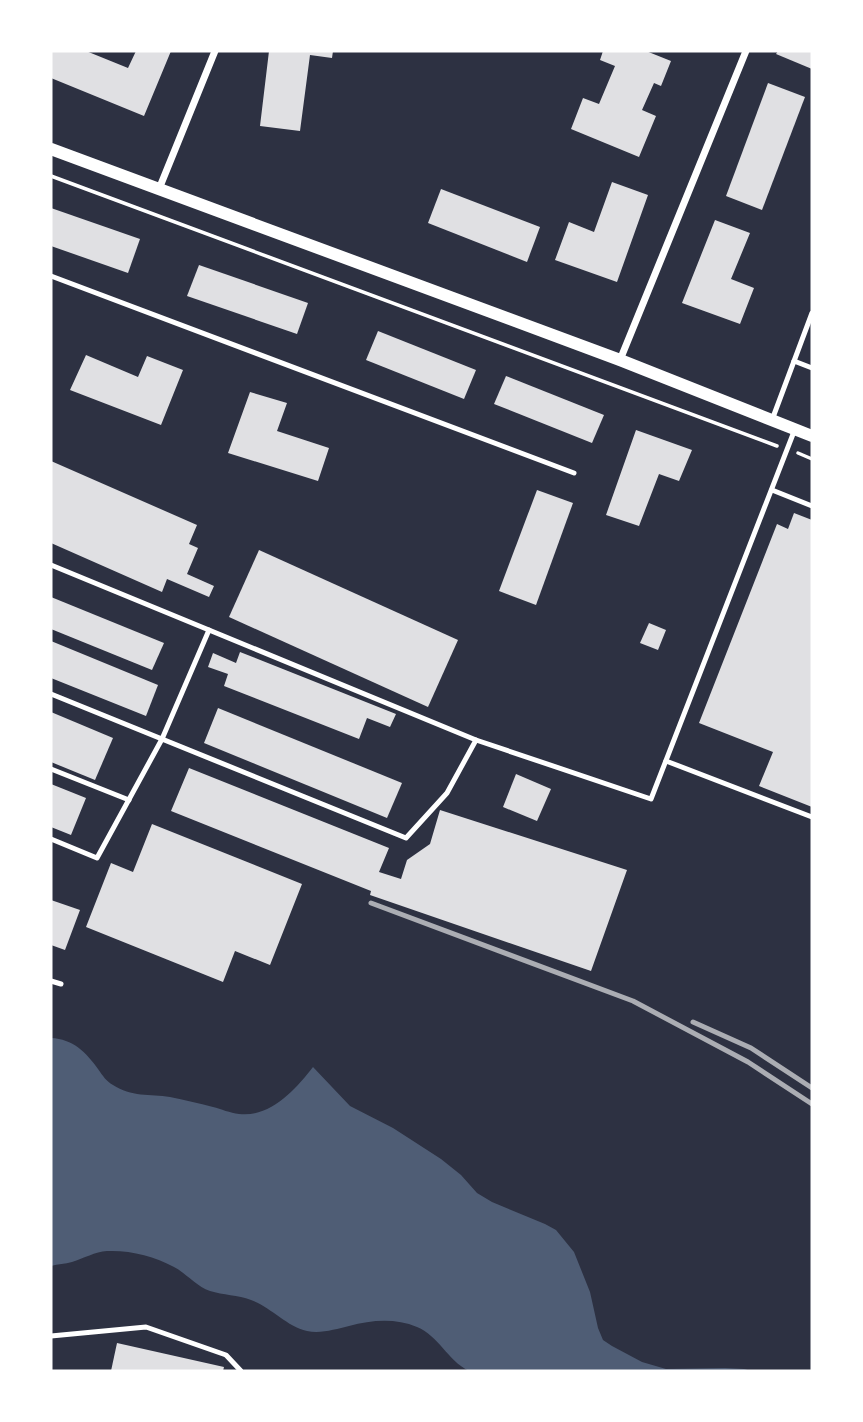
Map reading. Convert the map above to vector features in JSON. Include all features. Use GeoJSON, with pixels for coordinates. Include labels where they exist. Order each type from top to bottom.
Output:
{"type":"FeatureCollection","features":[{"type":"Feature","properties":{"kind":"street"},"geometry":{"type":"LineString","coordinates":[[158,190],[215,51]]}},
{"type":"Feature","properties":{"kind":"street"},"geometry":{"type":"LineString","coordinates":[[620,360],[746,51]]}},
{"type":"Feature","properties":{"kind":"street"},"geometry":{"type":"LineString","coordinates":[[51,149],[620,360],[812,436]]}},
{"type":"Feature","properties":{"kind":"lane"},"geometry":{"type":"LineString","coordinates":[[51,276],[574,474]]}},
{"type":"Feature","properties":{"kind":"lane"},"geometry":{"type":"LineString","coordinates":[[772,420],[812,313]]}},
{"type":"Feature","properties":{"kind":"lane"},"geometry":{"type":"LineString","coordinates":[[803,338],[812,341]]}},
{"type":"Feature","properties":{"kind":"lane"},"geometry":{"type":"LineString","coordinates":[[794,362],[812,368]]}},
{"type":"Feature","properties":{"kind":"lane"},"geometry":{"type":"LineString","coordinates":[[51,565],[476,740],[651,799],[795,429]]}},
{"type":"Feature","properties":{"kind":"lane"},"geometry":{"type":"LineString","coordinates":[[772,490],[812,506]]}},
{"type":"Feature","properties":{"kind":"lane"},"geometry":{"type":"LineString","coordinates":[[51,839],[97,859],[162,739],[209,629]]}},
{"type":"Feature","properties":{"kind":"lane"},"geometry":{"type":"LineString","coordinates":[[51,694],[406,838],[447,793],[476,740]]}},
{"type":"Feature","properties":{"kind":"lane"},"geometry":{"type":"LineString","coordinates":[[666,761],[812,817]]}},
{"type":"Feature","properties":{"kind":"lane"},"geometry":{"type":"LineString","coordinates":[[51,769],[129,800]]}},
{"type":"Feature","properties":{"kind":"lane"},"geometry":{"type":"LineString","coordinates":[[51,981],[61,984]]}},
{"type":"Feature","properties":{"kind":"lane"},"geometry":{"type":"LineString","coordinates":[[51,1336],[146,1327],[226,1355],[241,1371]]}},
{"type":"Feature","properties":{"kind":"path"},"geometry":{"type":"LineString","coordinates":[[51,176],[812,459]]}},
{"type":"Feature","properties":{"kind":"water"},"geometry":{"type":"Polygon","coordinates":[[[51,1038],[66,1041],[78,1048],[89,1057],[106,1080],[120,1089],[170,1097],[239,1114],[250,1114],[272,1107],[290,1093],[313,1067],[350,1106],[393,1128],[441,1159],[461,1175],[477,1193],[556,1230],[574,1252],[590,1292],[603,1340],[642,1362],[666,1369],[725,1368],[751,1371],[469,1371],[455,1361],[431,1336],[417,1327],[383,1321],[323,1332],[299,1329],[258,1303],[210,1291],[174,1267],[142,1254],[107,1251],[51,1266],[51,1038]]]}},
{"type":"Feature","properties":{"kind":"building"},"geometry":{"type":"Polygon","coordinates":[[[51,51],[86,51],[128,68],[136,51],[171,51],[144,116],[51,78],[51,51]]]}},
{"type":"Feature","properties":{"kind":"building"},"geometry":{"type":"Polygon","coordinates":[[[269,51],[333,51],[332,58],[310,55],[300,131],[260,126],[269,51]]]}},
{"type":"Feature","properties":{"kind":"building"},"geometry":{"type":"Polygon","coordinates":[[[603,51],[646,51],[671,61],[661,86],[654,83],[642,110],[656,116],[639,157],[571,129],[583,98],[599,104],[615,66],[600,60],[603,51]]]}},
{"type":"Feature","properties":{"kind":"building"},"geometry":{"type":"Polygon","coordinates":[[[778,51],[812,51],[812,69],[776,54],[778,51]]]}},
{"type":"Feature","properties":{"kind":"building"},"geometry":{"type":"Polygon","coordinates":[[[768,83],[805,97],[762,210],[726,196],[768,83]]]}},
{"type":"Feature","properties":{"kind":"building"},"geometry":{"type":"Polygon","coordinates":[[[612,182],[648,195],[617,282],[555,260],[569,222],[594,232],[612,182]]]}},
{"type":"Feature","properties":{"kind":"building"},"geometry":{"type":"Polygon","coordinates":[[[441,189],[540,227],[527,262],[428,223],[441,189]]]}},
{"type":"Feature","properties":{"kind":"building"},"geometry":{"type":"Polygon","coordinates":[[[51,208],[140,239],[128,273],[51,246],[51,208]]]}},
{"type":"Feature","properties":{"kind":"building"},"geometry":{"type":"Polygon","coordinates":[[[715,220],[750,233],[731,279],[754,288],[740,324],[682,303],[715,220]]]}},
{"type":"Feature","properties":{"kind":"building"},"geometry":{"type":"Polygon","coordinates":[[[199,265],[308,303],[297,334],[187,296],[199,265]]]}},
{"type":"Feature","properties":{"kind":"building"},"geometry":{"type":"Polygon","coordinates":[[[378,331],[476,370],[464,399],[366,360],[378,331]]]}},
{"type":"Feature","properties":{"kind":"building"},"geometry":{"type":"Polygon","coordinates":[[[86,355],[138,377],[147,356],[183,370],[161,425],[70,390],[86,355]]]}},
{"type":"Feature","properties":{"kind":"building"},"geometry":{"type":"Polygon","coordinates":[[[506,376],[604,415],[592,443],[494,404],[506,376]]]}},
{"type":"Feature","properties":{"kind":"building"},"geometry":{"type":"Polygon","coordinates":[[[250,392],[287,403],[277,431],[329,448],[318,481],[228,453],[250,392]]]}},
{"type":"Feature","properties":{"kind":"building"},"geometry":{"type":"Polygon","coordinates":[[[636,430],[692,450],[679,481],[659,474],[639,526],[606,515],[636,430]]]}},
{"type":"Feature","properties":{"kind":"building"},"geometry":{"type":"Polygon","coordinates":[[[51,461],[197,525],[189,544],[198,548],[187,574],[214,586],[209,597],[167,579],[162,592],[51,543],[51,461]]]}},
{"type":"Feature","properties":{"kind":"building"},"geometry":{"type":"Polygon","coordinates":[[[537,490],[573,503],[536,605],[499,591],[537,490]]]}},
{"type":"Feature","properties":{"kind":"building"},"geometry":{"type":"Polygon","coordinates":[[[794,513],[812,520],[812,807],[759,786],[773,752],[699,723],[777,524],[788,529],[794,513]]]}},
{"type":"Feature","properties":{"kind":"building"},"geometry":{"type":"Polygon","coordinates":[[[259,550],[458,640],[428,707],[229,617],[259,550]]]}},
{"type":"Feature","properties":{"kind":"building"},"geometry":{"type":"Polygon","coordinates":[[[51,597],[164,643],[152,670],[51,629],[51,597]]]}},
{"type":"Feature","properties":{"kind":"building"},"geometry":{"type":"Polygon","coordinates":[[[649,623],[666,630],[658,650],[640,643],[649,623]]]}},
{"type":"Feature","properties":{"kind":"building"},"geometry":{"type":"Polygon","coordinates":[[[51,641],[158,685],[146,716],[51,678],[51,641]]]}},
{"type":"Feature","properties":{"kind":"building"},"geometry":{"type":"Polygon","coordinates":[[[240,652],[396,714],[390,727],[367,718],[359,739],[224,686],[228,674],[208,667],[213,653],[236,663],[240,652]]]}},
{"type":"Feature","properties":{"kind":"building"},"geometry":{"type":"Polygon","coordinates":[[[218,708],[402,783],[387,818],[204,743],[218,708]]]}},
{"type":"Feature","properties":{"kind":"building"},"geometry":{"type":"Polygon","coordinates":[[[51,712],[113,738],[95,780],[51,762],[51,712]]]}},
{"type":"Feature","properties":{"kind":"building"},"geometry":{"type":"Polygon","coordinates":[[[189,768],[389,848],[379,872],[401,879],[407,860],[430,844],[440,810],[627,870],[591,971],[370,895],[371,891],[171,811],[189,768]]]}},
{"type":"Feature","properties":{"kind":"building"},"geometry":{"type":"Polygon","coordinates":[[[516,774],[551,789],[537,821],[503,807],[516,774]]]}},
{"type":"Feature","properties":{"kind":"building"},"geometry":{"type":"Polygon","coordinates":[[[51,784],[86,798],[71,835],[51,827],[51,784]]]}},
{"type":"Feature","properties":{"kind":"building"},"geometry":{"type":"Polygon","coordinates":[[[152,824],[302,884],[270,965],[235,951],[223,982],[86,927],[111,863],[133,872],[152,824]]]}},
{"type":"Feature","properties":{"kind":"building"},"geometry":{"type":"Polygon","coordinates":[[[51,900],[80,910],[65,950],[51,945],[51,900]]]}},
{"type":"Feature","properties":{"kind":"building"},"geometry":{"type":"Polygon","coordinates":[[[117,1343],[224,1367],[223,1371],[111,1371],[117,1343]]]}},
{"type":"Feature","properties":{"kind":"railway"},"geometry":{"type":"LineString","coordinates":[[371,903],[633,1001],[748,1062],[812,1104]]}},
{"type":"Feature","properties":{"kind":"railway"},"geometry":{"type":"LineString","coordinates":[[693,1022],[751,1048],[812,1088]]}}]}
